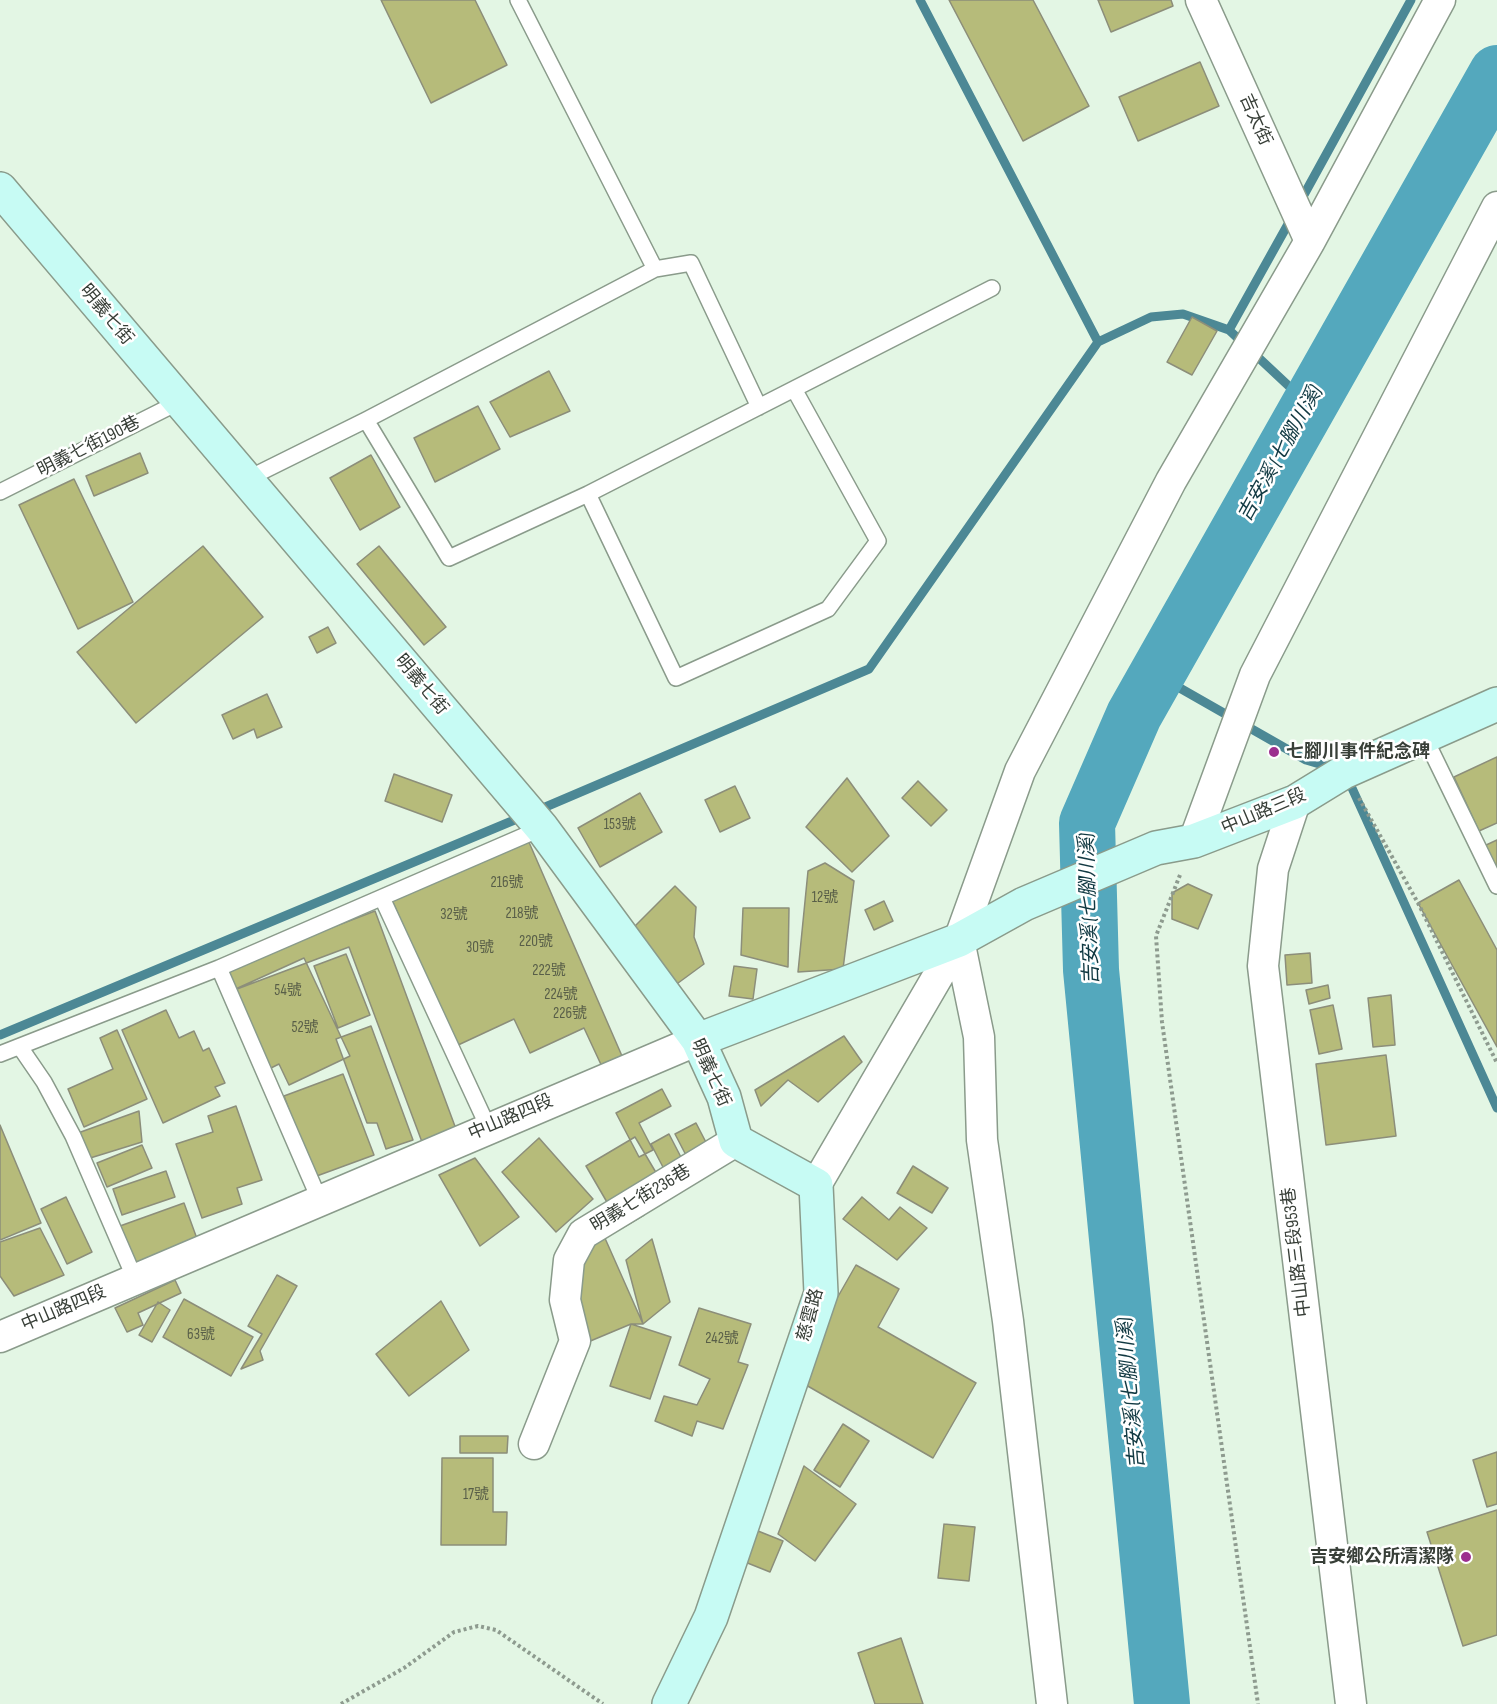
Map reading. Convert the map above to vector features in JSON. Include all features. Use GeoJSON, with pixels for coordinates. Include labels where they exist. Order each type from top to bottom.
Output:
{"type":"FeatureCollection","features":[{"type":"Feature","properties":{"kind":"street","name":"吉太街"},"geometry":{"type":"LineString","coordinates":[[1201,0],[1310,241]]}},
{"type":"Feature","properties":{"kind":"street"},"geometry":{"type":"LineString","coordinates":[[736,1141],[816,1185],[959,940],[1020,771],[1171,481],[1310,241],[1440,0]]}},
{"type":"Feature","properties":{"kind":"street","name":"明義七街"},"geometry":{"type":"LineString","coordinates":[[3,198],[534,818],[698,1040],[724,1097],[736,1141]]}},
{"type":"Feature","properties":{"kind":"street"},"geometry":{"type":"LineString","coordinates":[[1194,841],[1255,675],[1497,207]]}},
{"type":"Feature","properties":{"kind":"street","name":"中山路三段"},"geometry":{"type":"LineString","coordinates":[[1023,904],[1156,848],[1194,841],[1295,802],[1344,772],[1497,704]]}},
{"type":"Feature","properties":{"kind":"street","name":"中山路三段953巷"},"geometry":{"type":"LineString","coordinates":[[1295,802],[1273,869],[1263,966],[1351,1704]]}},
{"type":"Feature","properties":{"kind":"street","name":"中山路四段"},"geometry":{"type":"LineString","coordinates":[[0,1337],[488,1127],[698,1040],[959,940],[1023,904]]}},
{"type":"Feature","properties":{"kind":"street"},"geometry":{"type":"LineString","coordinates":[[959,940],[979,1037],[982,1140],[1008,1321],[1052,1704]]}},
{"type":"Feature","properties":{"kind":"street","name":"明義七街236巷"},"geometry":{"type":"LineString","coordinates":[[534,1444],[575,1341],[565,1300],[569,1260],[583,1234],[736,1141]]}},
{"type":"Feature","properties":{"kind":"street","name":"慈雲路"},"geometry":{"type":"LineString","coordinates":[[669,1704],[711,1617],[821,1293],[816,1185]]}},
{"type":"Feature","properties":{"kind":"lane"},"geometry":{"type":"LineString","coordinates":[[518,0],[655,269]]}},
{"type":"Feature","properties":{"kind":"lane"},"geometry":{"type":"LineString","coordinates":[[245,480],[366,420],[655,269],[691,263],[759,407]]}},
{"type":"Feature","properties":{"kind":"lane"},"geometry":{"type":"LineString","coordinates":[[366,420],[449,558],[588,494],[992,288]]}},
{"type":"Feature","properties":{"kind":"lane"},"geometry":{"type":"LineString","coordinates":[[588,494],[676,678],[828,609],[878,540],[794,389]]}},
{"type":"Feature","properties":{"kind":"lane","name":"明義七街190巷"},"geometry":{"type":"LineString","coordinates":[[0,492],[178,402]]}},
{"type":"Feature","properties":{"kind":"lane"},"geometry":{"type":"LineString","coordinates":[[1424,736],[1497,886]]}},
{"type":"Feature","properties":{"kind":"lane"},"geometry":{"type":"LineString","coordinates":[[0,1054],[219,968],[382,898],[534,818]]}},
{"type":"Feature","properties":{"kind":"lane"},"geometry":{"type":"LineString","coordinates":[[382,898],[488,1127]]}},
{"type":"Feature","properties":{"kind":"lane"},"geometry":{"type":"LineString","coordinates":[[219,968],[320,1201]]}},
{"type":"Feature","properties":{"kind":"lane"},"geometry":{"type":"LineString","coordinates":[[20,1047],[44,1082],[73,1136],[135,1279]]}},
{"type":"Feature","properties":{"kind":"path"},"geometry":{"type":"LineString","coordinates":[[1344,772],[1418,903],[1497,1063]]}},
{"type":"Feature","properties":{"kind":"path"},"geometry":{"type":"LineString","coordinates":[[1194,841],[1156,936],[1162,1022],[1258,1704]]}},
{"type":"Feature","properties":{"kind":"path"},"geometry":{"type":"LineString","coordinates":[[341,1704],[404,1668],[454,1632],[478,1626],[496,1630],[603,1704]]}},
{"type":"Feature","properties":{"kind":"building"},"geometry":{"type":"Polygon","coordinates":[[[381,0],[475,0],[507,65],[431,103],[381,0]]]}},
{"type":"Feature","properties":{"kind":"building"},"geometry":{"type":"Polygon","coordinates":[[[949,0],[1033,0],[1089,106],[1023,141],[949,0]]]}},
{"type":"Feature","properties":{"kind":"building"},"geometry":{"type":"Polygon","coordinates":[[[1098,0],[1171,0],[1173,6],[1111,32],[1098,0]]]}},
{"type":"Feature","properties":{"kind":"building"},"geometry":{"type":"Polygon","coordinates":[[[1200,62],[1219,106],[1138,141],[1119,97],[1200,62]]]}},
{"type":"Feature","properties":{"kind":"building"},"geometry":{"type":"Polygon","coordinates":[[[1192,317],[1217,331],[1192,375],[1167,362],[1192,317]]]}},
{"type":"Feature","properties":{"kind":"building"},"geometry":{"type":"Polygon","coordinates":[[[549,371],[570,411],[510,437],[490,402],[549,371]]]}},
{"type":"Feature","properties":{"kind":"building"},"geometry":{"type":"Polygon","coordinates":[[[478,406],[500,449],[435,482],[414,438],[478,406]]]}},
{"type":"Feature","properties":{"kind":"building"},"geometry":{"type":"Polygon","coordinates":[[[140,453],[148,473],[94,496],[86,476],[140,453]]]}},
{"type":"Feature","properties":{"kind":"building"},"geometry":{"type":"Polygon","coordinates":[[[371,455],[400,507],[360,530],[330,478],[371,455]]]}},
{"type":"Feature","properties":{"kind":"building"},"geometry":{"type":"Polygon","coordinates":[[[74,479],[133,602],[78,629],[19,505],[74,479]]]}},
{"type":"Feature","properties":{"kind":"building"},"geometry":{"type":"Polygon","coordinates":[[[203,546],[263,617],[136,723],[77,652],[203,546]]]}},
{"type":"Feature","properties":{"kind":"building"},"geometry":{"type":"Polygon","coordinates":[[[379,546],[446,627],[424,645],[357,564],[379,546]]]}},
{"type":"Feature","properties":{"kind":"building"},"geometry":{"type":"Polygon","coordinates":[[[328,627],[336,643],[317,653],[309,637],[328,627]]]}},
{"type":"Feature","properties":{"kind":"building"},"geometry":{"type":"Polygon","coordinates":[[[267,694],[282,727],[257,738],[254,729],[233,739],[222,715],[267,694]]]}},
{"type":"Feature","properties":{"kind":"building"},"geometry":{"type":"Polygon","coordinates":[[[1497,757],[1497,823],[1479,831],[1454,777],[1497,757]]]}},
{"type":"Feature","properties":{"kind":"building"},"geometry":{"type":"Polygon","coordinates":[[[394,774],[452,795],[442,822],[385,801],[394,774]]]}},
{"type":"Feature","properties":{"kind":"building"},"geometry":{"type":"Polygon","coordinates":[[[847,778],[889,836],[852,872],[806,827],[847,778]]]}},
{"type":"Feature","properties":{"kind":"building"},"geometry":{"type":"Polygon","coordinates":[[[918,781],[947,810],[931,826],[902,798],[918,781]]]}},
{"type":"Feature","properties":{"kind":"building"},"geometry":{"type":"Polygon","coordinates":[[[735,786],[750,818],[720,832],[705,800],[735,786]]]}},
{"type":"Feature","properties":{"kind":"building"},"geometry":{"type":"Polygon","coordinates":[[[640,793],[662,832],[600,867],[578,828],[640,793]]]}},
{"type":"Feature","properties":{"kind":"building"},"geometry":{"type":"Polygon","coordinates":[[[528,840],[622,1056],[604,1071],[584,1028],[530,1053],[514,1019],[456,1046],[392,900],[528,840]]]}},
{"type":"Feature","properties":{"kind":"building"},"geometry":{"type":"Polygon","coordinates":[[[1497,840],[1497,876],[1484,846],[1497,840]]]}},
{"type":"Feature","properties":{"kind":"building"},"geometry":{"type":"Polygon","coordinates":[[[825,863],[854,881],[843,969],[798,972],[808,871],[825,863]]]}},
{"type":"Feature","properties":{"kind":"building"},"geometry":{"type":"Polygon","coordinates":[[[1459,880],[1497,950],[1497,1047],[1418,903],[1459,880]]]}},
{"type":"Feature","properties":{"kind":"building"},"geometry":{"type":"Polygon","coordinates":[[[1188,884],[1212,895],[1198,929],[1172,919],[1172,893],[1188,884]]]}},
{"type":"Feature","properties":{"kind":"building"},"geometry":{"type":"Polygon","coordinates":[[[675,886],[696,907],[694,937],[704,964],[659,997],[631,930],[675,886]]]}},
{"type":"Feature","properties":{"kind":"building"},"geometry":{"type":"Polygon","coordinates":[[[884,901],[893,921],[874,930],[865,910],[884,901]]]}},
{"type":"Feature","properties":{"kind":"building"},"geometry":{"type":"Polygon","coordinates":[[[743,908],[789,908],[788,967],[741,955],[743,908]]]}},
{"type":"Feature","properties":{"kind":"building"},"geometry":{"type":"Polygon","coordinates":[[[375,911],[456,1129],[422,1142],[349,947],[229,992],[221,970],[375,911]]]}},
{"type":"Feature","properties":{"kind":"building"},"geometry":{"type":"Polygon","coordinates":[[[1310,953],[1312,983],[1287,985],[1285,955],[1310,953]]]}},
{"type":"Feature","properties":{"kind":"building"},"geometry":{"type":"Polygon","coordinates":[[[346,954],[370,1015],[338,1028],[314,966],[346,954]]]}},
{"type":"Feature","properties":{"kind":"building"},"geometry":{"type":"Polygon","coordinates":[[[304,958],[350,1056],[289,1085],[279,1064],[265,1071],[229,992],[304,958]]]}},
{"type":"Feature","properties":{"kind":"building"},"geometry":{"type":"Polygon","coordinates":[[[734,966],[757,969],[753,999],[729,996],[734,966]]]}},
{"type":"Feature","properties":{"kind":"building"},"geometry":{"type":"Polygon","coordinates":[[[1328,985],[1330,998],[1309,1004],[1306,990],[1328,985]]]}},
{"type":"Feature","properties":{"kind":"building"},"geometry":{"type":"Polygon","coordinates":[[[1391,995],[1395,1045],[1373,1047],[1368,998],[1391,995]]]}},
{"type":"Feature","properties":{"kind":"building"},"geometry":{"type":"Polygon","coordinates":[[[1333,1005],[1342,1049],[1319,1054],[1310,1010],[1333,1005]]]}},
{"type":"Feature","properties":{"kind":"building"},"geometry":{"type":"Polygon","coordinates":[[[166,1010],[179,1038],[194,1031],[203,1051],[209,1048],[225,1083],[215,1087],[220,1096],[163,1123],[122,1030],[166,1010]]]}},
{"type":"Feature","properties":{"kind":"building"},"geometry":{"type":"Polygon","coordinates":[[[371,1026],[413,1140],[386,1149],[377,1123],[367,1123],[336,1039],[371,1026]]]}},
{"type":"Feature","properties":{"kind":"building"},"geometry":{"type":"Polygon","coordinates":[[[117,1030],[147,1099],[84,1127],[68,1089],[113,1069],[100,1038],[117,1030]]]}},
{"type":"Feature","properties":{"kind":"building"},"geometry":{"type":"Polygon","coordinates":[[[844,1036],[862,1062],[818,1102],[788,1080],[761,1106],[755,1090],[844,1036]]]}},
{"type":"Feature","properties":{"kind":"building"},"geometry":{"type":"Polygon","coordinates":[[[1386,1055],[1396,1136],[1326,1145],[1316,1064],[1386,1055]]]}},
{"type":"Feature","properties":{"kind":"building"},"geometry":{"type":"Polygon","coordinates":[[[343,1074],[374,1155],[314,1177],[284,1096],[343,1074]]]}},
{"type":"Feature","properties":{"kind":"building"},"geometry":{"type":"Polygon","coordinates":[[[662,1089],[671,1106],[639,1123],[653,1150],[639,1157],[616,1113],[662,1089]]]}},
{"type":"Feature","properties":{"kind":"building"},"geometry":{"type":"Polygon","coordinates":[[[236,1106],[262,1180],[237,1188],[242,1204],[202,1218],[176,1144],[213,1132],[208,1116],[236,1106]]]}},
{"type":"Feature","properties":{"kind":"building"},"geometry":{"type":"Polygon","coordinates":[[[139,1111],[142,1142],[87,1159],[78,1133],[139,1111]]]}},
{"type":"Feature","properties":{"kind":"building"},"geometry":{"type":"Polygon","coordinates":[[[696,1123],[710,1150],[689,1161],[675,1134],[696,1123]]]}},
{"type":"Feature","properties":{"kind":"building"},"geometry":{"type":"Polygon","coordinates":[[[0,1125],[41,1223],[0,1240],[0,1125]]]}},
{"type":"Feature","properties":{"kind":"building"},"geometry":{"type":"Polygon","coordinates":[[[669,1134],[684,1163],[666,1173],[651,1144],[669,1134]]]}},
{"type":"Feature","properties":{"kind":"building"},"geometry":{"type":"Polygon","coordinates":[[[635,1137],[661,1181],[633,1197],[644,1215],[622,1228],[586,1166],[635,1137]]]}},
{"type":"Feature","properties":{"kind":"building"},"geometry":{"type":"Polygon","coordinates":[[[539,1138],[593,1199],[556,1232],[502,1172],[539,1138]]]}},
{"type":"Feature","properties":{"kind":"building"},"geometry":{"type":"Polygon","coordinates":[[[142,1145],[152,1168],[107,1187],[97,1163],[142,1145]]]}},
{"type":"Feature","properties":{"kind":"building"},"geometry":{"type":"Polygon","coordinates":[[[475,1158],[519,1217],[480,1246],[439,1175],[475,1158]]]}},
{"type":"Feature","properties":{"kind":"building"},"geometry":{"type":"Polygon","coordinates":[[[913,1166],[948,1188],[932,1213],[897,1193],[913,1166]]]}},
{"type":"Feature","properties":{"kind":"building"},"geometry":{"type":"Polygon","coordinates":[[[166,1171],[175,1197],[122,1215],[113,1189],[166,1171]]]}},
{"type":"Feature","properties":{"kind":"building"},"geometry":{"type":"Polygon","coordinates":[[[66,1197],[92,1252],[67,1264],[41,1209],[66,1197]]]}},
{"type":"Feature","properties":{"kind":"building"},"geometry":{"type":"Polygon","coordinates":[[[862,1197],[889,1220],[900,1207],[927,1228],[897,1260],[843,1219],[862,1197]]]}},
{"type":"Feature","properties":{"kind":"building"},"geometry":{"type":"Polygon","coordinates":[[[184,1203],[200,1247],[136,1271],[120,1226],[184,1203]]]}},
{"type":"Feature","properties":{"kind":"building"},"geometry":{"type":"Polygon","coordinates":[[[40,1228],[64,1275],[14,1296],[0,1276],[0,1242],[40,1228]]]}},
{"type":"Feature","properties":{"kind":"building"},"geometry":{"type":"Polygon","coordinates":[[[604,1236],[643,1324],[631,1324],[588,1342],[572,1289],[577,1246],[604,1236]]]}},
{"type":"Feature","properties":{"kind":"building"},"geometry":{"type":"Polygon","coordinates":[[[652,1239],[670,1302],[643,1324],[626,1260],[652,1239]]]}},
{"type":"Feature","properties":{"kind":"building"},"geometry":{"type":"Polygon","coordinates":[[[856,1265],[899,1289],[878,1327],[976,1383],[933,1458],[792,1377],[856,1265]]]}},
{"type":"Feature","properties":{"kind":"building"},"geometry":{"type":"Polygon","coordinates":[[[277,1275],[297,1286],[260,1351],[263,1360],[241,1369],[262,1334],[248,1326],[277,1275]]]}},
{"type":"Feature","properties":{"kind":"building"},"geometry":{"type":"Polygon","coordinates":[[[175,1280],[181,1293],[138,1313],[143,1325],[127,1332],[115,1308],[175,1280]]]}},
{"type":"Feature","properties":{"kind":"building"},"geometry":{"type":"Polygon","coordinates":[[[184,1299],[253,1337],[231,1376],[163,1337],[184,1299]]]}},
{"type":"Feature","properties":{"kind":"building"},"geometry":{"type":"Polygon","coordinates":[[[441,1301],[469,1350],[409,1396],[376,1354],[441,1301]]]}},
{"type":"Feature","properties":{"kind":"building"},"geometry":{"type":"Polygon","coordinates":[[[158,1302],[170,1310],[152,1342],[139,1335],[158,1302]]]}},
{"type":"Feature","properties":{"kind":"building"},"geometry":{"type":"Polygon","coordinates":[[[699,1308],[751,1324],[738,1362],[748,1365],[723,1429],[697,1421],[692,1436],[655,1421],[664,1396],[697,1405],[710,1379],[679,1365],[699,1308]]]}},
{"type":"Feature","properties":{"kind":"building"},"geometry":{"type":"Polygon","coordinates":[[[631,1324],[671,1337],[650,1399],[610,1386],[631,1324]]]}},
{"type":"Feature","properties":{"kind":"building"},"geometry":{"type":"Polygon","coordinates":[[[843,1424],[869,1441],[840,1487],[814,1470],[843,1424]]]}},
{"type":"Feature","properties":{"kind":"building"},"geometry":{"type":"Polygon","coordinates":[[[460,1436],[508,1436],[507,1453],[460,1453],[460,1436]]]}},
{"type":"Feature","properties":{"kind":"building"},"geometry":{"type":"Polygon","coordinates":[[[1497,1452],[1497,1504],[1487,1507],[1473,1460],[1497,1452]]]}},
{"type":"Feature","properties":{"kind":"building"},"geometry":{"type":"Polygon","coordinates":[[[442,1458],[493,1458],[493,1512],[507,1512],[506,1545],[441,1545],[442,1458]]]}},
{"type":"Feature","properties":{"kind":"building"},"geometry":{"type":"Polygon","coordinates":[[[804,1466],[856,1504],[815,1561],[778,1534],[804,1466]]]}},
{"type":"Feature","properties":{"kind":"building","name":"吉安鄉公所清潔隊"},"geometry":{"type":"Polygon","coordinates":[[[1497,1510],[1497,1635],[1463,1646],[1427,1532],[1497,1510]]]}},
{"type":"Feature","properties":{"kind":"building"},"geometry":{"type":"Polygon","coordinates":[[[944,1524],[975,1527],[969,1581],[938,1578],[944,1524]]]}},
{"type":"Feature","properties":{"kind":"building"},"geometry":{"type":"Polygon","coordinates":[[[758,1531],[783,1541],[770,1572],[745,1562],[758,1531]]]}},
{"type":"Feature","properties":{"kind":"building"},"geometry":{"type":"Polygon","coordinates":[[[901,1638],[923,1704],[875,1704],[858,1653],[901,1638]]]}},
{"type":"Feature","properties":{"kind":"waterway"},"geometry":{"type":"LineString","coordinates":[[920,0],[1098,342]]}},
{"type":"Feature","properties":{"kind":"waterway"},"geometry":{"type":"LineString","coordinates":[[1300,202],[1411,0]]}},
{"type":"Feature","properties":{"kind":"waterway","name":"吉安溪 (七腳川溪)"},"geometry":{"type":"LineString","coordinates":[[1162,1704],[1091,970],[1087,823],[1134,715],[1497,73]]}},
{"type":"Feature","properties":{"kind":"waterway"},"geometry":{"type":"LineString","coordinates":[[1229,330],[1292,217]]}},
{"type":"Feature","properties":{"kind":"waterway"},"geometry":{"type":"LineString","coordinates":[[536,811],[869,669],[1098,342],[1151,317],[1183,314],[1229,330],[1309,405]]}},
{"type":"Feature","properties":{"kind":"waterway"},"geometry":{"type":"LineString","coordinates":[[1157,675],[1306,760],[1333,768]]}},
{"type":"Feature","properties":{"kind":"waterway"},"geometry":{"type":"LineString","coordinates":[[1347,777],[1497,1108]]}},
{"type":"Feature","properties":{"kind":"waterway"},"geometry":{"type":"LineString","coordinates":[[0,1035],[524,816]]}},
{"type":"Feature","properties":{"kind":"place","name":"七腳川事件紀念碑"},"geometry":{"type":"Point","coordinates":[1274,752]}},
{"type":"Feature","properties":{"kind":"place","name":"吉安鄉公所清潔隊"},"geometry":{"type":"Point","coordinates":[1466,1557]}}]}
